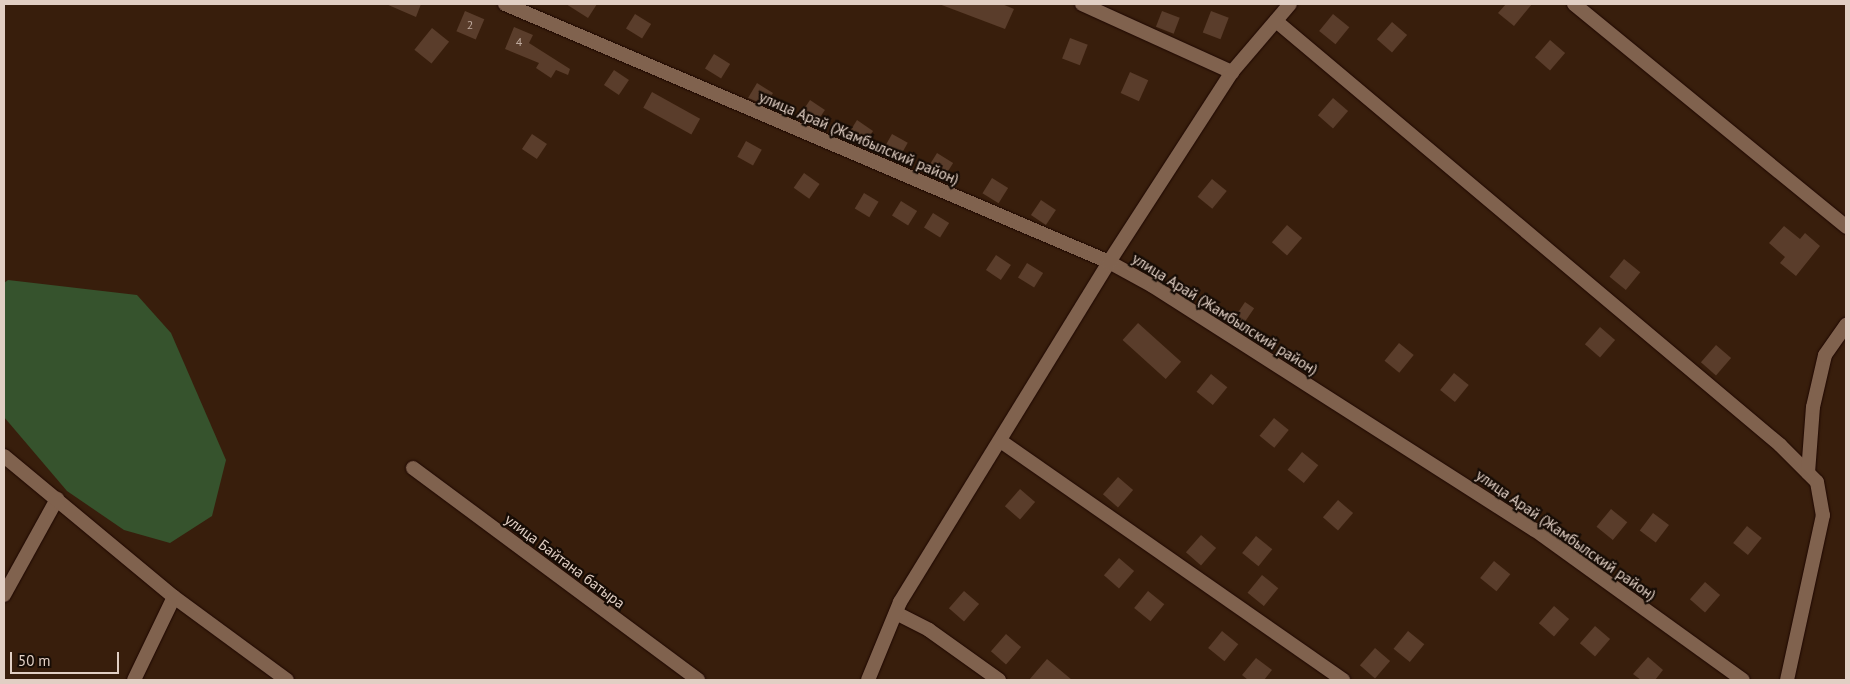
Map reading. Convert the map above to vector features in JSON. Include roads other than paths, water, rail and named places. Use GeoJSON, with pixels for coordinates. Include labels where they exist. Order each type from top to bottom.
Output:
{"type":"FeatureCollection","features":[{"type":"Feature","properties":{"kind":"street","name":"улица Арай (Жамбылский район)"},"geometry":{"type":"LineString","coordinates":[[505,4],[1109,262],[1535,530],[1743,680]]}},
{"type":"Feature","properties":{"kind":"street"},"geometry":{"type":"LineString","coordinates":[[1082,4],[1232,72]]}},
{"type":"Feature","properties":{"kind":"street"},"geometry":{"type":"LineString","coordinates":[[868,680],[896,613],[1002,442],[1109,262],[1232,72],[1290,4]]}},
{"type":"Feature","properties":{"kind":"street"},"geometry":{"type":"LineString","coordinates":[[1574,4],[1846,227]]}},
{"type":"Feature","properties":{"kind":"street"},"geometry":{"type":"LineString","coordinates":[[1276,21],[1773,438],[1817,482],[1823,515],[1787,680]]}},
{"type":"Feature","properties":{"kind":"street"},"geometry":{"type":"LineString","coordinates":[[1808,473],[1813,407],[1825,355],[1846,325]]}},
{"type":"Feature","properties":{"kind":"street"},"geometry":{"type":"LineString","coordinates":[[1002,442],[1343,680]]}},
{"type":"Feature","properties":{"kind":"street"},"geometry":{"type":"LineString","coordinates":[[4,456],[174,597],[287,680]]}},
{"type":"Feature","properties":{"kind":"street","name":"улица Байтана батыра"},"geometry":{"type":"LineString","coordinates":[[413,468],[698,680]]}},
{"type":"Feature","properties":{"kind":"street"},"geometry":{"type":"LineString","coordinates":[[4,594],[57,499]]}},
{"type":"Feature","properties":{"kind":"street"},"geometry":{"type":"LineString","coordinates":[[134,680],[174,597]]}},
{"type":"Feature","properties":{"kind":"street"},"geometry":{"type":"LineString","coordinates":[[896,613],[929,630],[999,680]]}}]}
